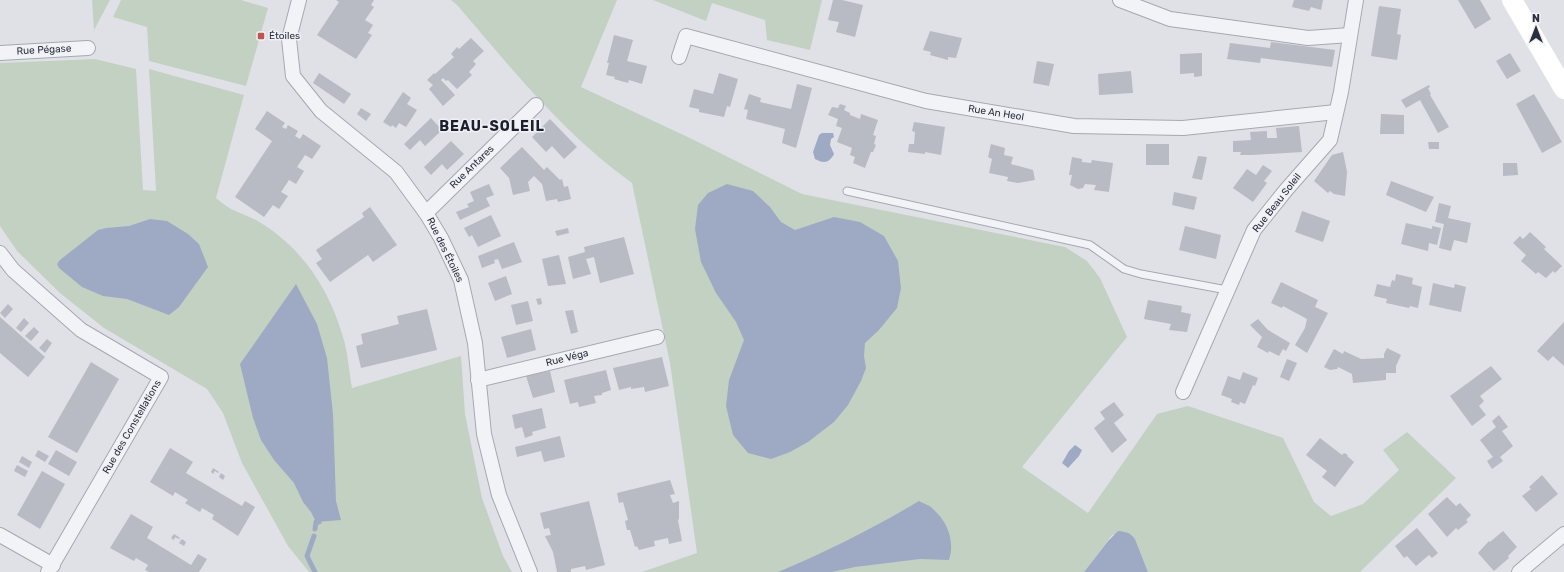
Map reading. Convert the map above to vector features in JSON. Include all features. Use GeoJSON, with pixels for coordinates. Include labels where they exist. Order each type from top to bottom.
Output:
{"type":"FeatureCollection","features":[{"type":"Feature","properties":{"kind":"street","name":"Rue des Étoiles"},"geometry":{"type":"LineString","coordinates":[[299,0],[289,39],[293,76],[321,111],[396,172],[426,213],[441,238],[461,280],[475,343],[484,434],[499,495],[530,572]]}},
{"type":"Feature","properties":{"kind":"street"},"geometry":{"type":"LineString","coordinates":[[1120,0],[1170,19],[1308,38],[1350,35]]}},
{"type":"Feature","properties":{"kind":"street","name":"Rue Beau Soleil"},"geometry":{"type":"LineString","coordinates":[[1183,392],[1254,230],[1286,190],[1330,140],[1341,92],[1356,0]]}},
{"type":"Feature","properties":{"kind":"street"},"geometry":{"type":"LineString","coordinates":[[1512,0],[1564,89]]}},
{"type":"Feature","properties":{"kind":"street","name":"Rue An Heol"},"geometry":{"type":"LineString","coordinates":[[678,57],[686,36],[926,101],[1074,126],[1183,128],[1336,112]]}},
{"type":"Feature","properties":{"kind":"street","name":"Rue Pégase"},"geometry":{"type":"LineString","coordinates":[[0,52],[88,48]]}},
{"type":"Feature","properties":{"kind":"street","name":"Rue Antares"},"geometry":{"type":"LineString","coordinates":[[426,213],[536,105]]}},
{"type":"Feature","properties":{"kind":"street","name":"Rue des Constellations"},"geometry":{"type":"LineString","coordinates":[[0,253],[13,270],[81,330],[161,377],[50,568]]}},
{"type":"Feature","properties":{"kind":"street","name":"Rue Véga"},"geometry":{"type":"LineString","coordinates":[[478,380],[657,337]]}},
{"type":"Feature","properties":{"kind":"street"},"geometry":{"type":"LineString","coordinates":[[1519,572],[1564,534]]}},
{"type":"Feature","properties":{"kind":"street"},"geometry":{"type":"LineString","coordinates":[[0,535],[50,568]]}},
{"type":"Feature","properties":{"kind":"lane"},"geometry":{"type":"LineString","coordinates":[[847,191],[1090,245],[1124,269],[1141,274],[1227,290]]}},
{"type":"Feature","properties":{"kind":"green space"},"geometry":{"type":"Polygon","coordinates":[[[92,0],[110,0],[94,30],[92,0]]]}},
{"type":"Feature","properties":{"kind":"green space"},"geometry":{"type":"Polygon","coordinates":[[[121,0],[241,0],[268,8],[246,86],[149,61],[147,27],[113,17],[121,0]]]}},
{"type":"Feature","properties":{"kind":"green space"},"geometry":{"type":"Polygon","coordinates":[[[451,0],[617,0],[581,87],[694,140],[802,194],[1065,247],[1087,261],[1100,278],[1127,337],[1022,467],[1088,513],[1157,414],[1188,406],[1283,438],[1314,502],[1331,516],[1363,504],[1399,470],[1383,450],[1407,432],[1456,478],[1360,572],[1148,572],[1132,535],[1112,535],[1084,572],[642,572],[697,553],[670,363],[632,183],[607,164],[561,123],[458,6],[451,0]]]}},
{"type":"Feature","properties":{"kind":"green space"},"geometry":{"type":"Polygon","coordinates":[[[653,0],[822,0],[810,50],[767,40],[765,20],[712,3],[706,21],[653,0]]]}},
{"type":"Feature","properties":{"kind":"green space"},"geometry":{"type":"Polygon","coordinates":[[[95,59],[136,69],[143,190],[156,191],[149,69],[244,95],[216,198],[231,209],[256,220],[272,230],[287,242],[311,270],[321,285],[337,319],[346,349],[352,388],[461,356],[465,414],[482,498],[503,556],[512,572],[309,572],[288,546],[242,463],[223,413],[207,389],[104,328],[60,293],[17,251],[0,226],[0,63],[95,59]]]}},
{"type":"Feature","properties":{"kind":"water"},"geometry":{"type":"Polygon","coordinates":[[[822,133],[833,133],[834,137],[831,139],[830,145],[834,154],[826,162],[821,162],[815,159],[813,152],[819,135],[822,133]]]}},
{"type":"Feature","properties":{"kind":"water"},"geometry":{"type":"Polygon","coordinates":[[[727,184],[753,191],[770,207],[781,222],[795,230],[834,217],[860,222],[884,236],[898,261],[901,288],[897,308],[879,330],[865,343],[864,356],[866,368],[848,405],[834,422],[808,442],[790,452],[771,459],[748,453],[733,435],[726,406],[729,380],[744,340],[736,322],[716,293],[701,262],[695,229],[698,205],[708,193],[727,184]]]}},
{"type":"Feature","properties":{"kind":"water"},"geometry":{"type":"Polygon","coordinates":[[[150,219],[167,221],[188,234],[199,244],[208,267],[179,307],[169,315],[127,299],[103,296],[82,287],[59,268],[57,264],[60,260],[98,230],[129,226],[150,219]]]}},
{"type":"Feature","properties":{"kind":"water"},"geometry":{"type":"Polygon","coordinates":[[[296,284],[317,324],[327,358],[333,414],[336,501],[341,520],[316,522],[311,512],[303,502],[294,483],[274,460],[261,440],[253,418],[240,364],[296,284]]]}},
{"type":"Feature","properties":{"kind":"water"},"geometry":{"type":"Polygon","coordinates":[[[1075,445],[1082,450],[1079,456],[1068,468],[1062,463],[1069,451],[1075,445]]]}},
{"type":"Feature","properties":{"kind":"water"},"geometry":{"type":"Polygon","coordinates":[[[919,501],[932,508],[943,520],[951,539],[951,553],[949,560],[920,559],[855,567],[832,572],[778,572],[850,539],[919,501]]]}},
{"type":"Feature","properties":{"kind":"water"},"geometry":{"type":"Polygon","coordinates":[[[1118,531],[1128,533],[1135,539],[1148,572],[1084,572],[1108,541],[1118,531]]]}},
{"type":"Feature","properties":{"kind":"building"},"geometry":{"type":"Polygon","coordinates":[[[336,0],[374,0],[371,5],[374,7],[365,20],[373,25],[368,33],[372,35],[356,59],[317,35],[339,2],[336,0]]]}},
{"type":"Feature","properties":{"kind":"building"},"geometry":{"type":"Polygon","coordinates":[[[833,0],[842,0],[863,5],[855,37],[836,32],[839,22],[828,20],[833,0]]]}},
{"type":"Feature","properties":{"kind":"building"},"geometry":{"type":"Polygon","coordinates":[[[1294,0],[1323,0],[1321,10],[1311,7],[1309,11],[1292,7],[1294,0]]]}},
{"type":"Feature","properties":{"kind":"building"},"geometry":{"type":"Polygon","coordinates":[[[1458,0],[1480,0],[1491,19],[1475,29],[1458,0]]]}},
{"type":"Feature","properties":{"kind":"building"},"geometry":{"type":"Polygon","coordinates":[[[1379,6],[1401,9],[1397,34],[1401,35],[1397,60],[1371,56],[1379,6]]]}},
{"type":"Feature","properties":{"kind":"building"},"geometry":{"type":"Polygon","coordinates":[[[930,31],[962,38],[956,58],[948,57],[948,60],[930,55],[931,52],[923,50],[930,31]]]}},
{"type":"Feature","properties":{"kind":"building"},"geometry":{"type":"Polygon","coordinates":[[[614,35],[633,40],[627,61],[647,66],[642,84],[629,80],[628,83],[606,75],[609,63],[607,63],[614,35]]]}},
{"type":"Feature","properties":{"kind":"building"},"geometry":{"type":"Polygon","coordinates":[[[471,38],[484,51],[473,61],[476,64],[469,72],[472,75],[457,89],[448,80],[446,81],[443,78],[441,80],[455,95],[443,106],[429,89],[433,85],[427,80],[454,57],[451,54],[457,47],[459,49],[471,38]]]}},
{"type":"Feature","properties":{"kind":"building"},"geometry":{"type":"Polygon","coordinates":[[[1271,42],[1335,50],[1332,67],[1261,58],[1260,63],[1227,59],[1230,43],[1270,48],[1271,42]]]}},
{"type":"Feature","properties":{"kind":"building"},"geometry":{"type":"Polygon","coordinates":[[[1202,53],[1202,76],[1194,77],[1194,73],[1180,74],[1180,54],[1202,53]]]}},
{"type":"Feature","properties":{"kind":"building"},"geometry":{"type":"Polygon","coordinates":[[[1510,53],[1521,71],[1507,79],[1496,61],[1510,53]]]}},
{"type":"Feature","properties":{"kind":"building"},"geometry":{"type":"Polygon","coordinates":[[[1037,61],[1054,64],[1049,86],[1033,83],[1037,61]]]}},
{"type":"Feature","properties":{"kind":"building"},"geometry":{"type":"Polygon","coordinates":[[[1131,71],[1133,93],[1099,95],[1098,74],[1131,71]]]}},
{"type":"Feature","properties":{"kind":"building"},"geometry":{"type":"Polygon","coordinates":[[[319,73],[351,94],[344,104],[313,83],[319,73]]]}},
{"type":"Feature","properties":{"kind":"building"},"geometry":{"type":"Polygon","coordinates":[[[719,73],[738,79],[730,107],[727,106],[724,117],[699,112],[699,109],[689,107],[694,89],[713,94],[719,73]]]}},
{"type":"Feature","properties":{"kind":"building"},"geometry":{"type":"Polygon","coordinates":[[[797,84],[812,88],[796,148],[782,143],[785,129],[746,119],[748,110],[744,109],[749,94],[761,98],[760,102],[791,109],[797,84]]]}},
{"type":"Feature","properties":{"kind":"building"},"geometry":{"type":"Polygon","coordinates":[[[1429,85],[1430,87],[1428,88],[1431,94],[1430,95],[1449,127],[1438,133],[1420,100],[1406,108],[1401,100],[1429,85]]]}},
{"type":"Feature","properties":{"kind":"building"},"geometry":{"type":"Polygon","coordinates":[[[403,92],[411,98],[407,104],[417,110],[406,127],[399,123],[396,128],[392,125],[391,127],[383,122],[403,92]]]}},
{"type":"Feature","properties":{"kind":"building"},"geometry":{"type":"Polygon","coordinates":[[[1534,94],[1562,142],[1542,153],[1516,104],[1534,94]]]}},
{"type":"Feature","properties":{"kind":"building"},"geometry":{"type":"Polygon","coordinates":[[[840,104],[846,106],[844,110],[850,113],[850,115],[860,119],[861,114],[878,120],[873,135],[876,136],[874,144],[876,145],[873,152],[871,152],[865,168],[853,163],[855,157],[850,155],[852,148],[837,142],[842,128],[836,126],[838,119],[828,115],[832,107],[838,108],[840,104]]]}},
{"type":"Feature","properties":{"kind":"building"},"geometry":{"type":"Polygon","coordinates":[[[361,108],[371,114],[366,121],[357,114],[361,108]]]}},
{"type":"Feature","properties":{"kind":"building"},"geometry":{"type":"Polygon","coordinates":[[[267,111],[285,123],[282,127],[286,129],[288,125],[298,131],[295,136],[300,139],[303,134],[321,146],[312,159],[305,155],[297,167],[304,171],[296,184],[289,180],[281,192],[288,196],[279,209],[273,205],[264,217],[235,197],[272,141],[255,129],[267,111]]]}},
{"type":"Feature","properties":{"kind":"building"},"geometry":{"type":"Polygon","coordinates":[[[1381,114],[1404,115],[1404,134],[1380,134],[1381,114]]]}},
{"type":"Feature","properties":{"kind":"building"},"geometry":{"type":"Polygon","coordinates":[[[431,118],[442,130],[425,146],[420,140],[410,150],[404,144],[431,118]]]}},
{"type":"Feature","properties":{"kind":"building"},"geometry":{"type":"Polygon","coordinates":[[[550,119],[577,147],[564,159],[552,146],[546,152],[532,137],[550,119]]]}},
{"type":"Feature","properties":{"kind":"building"},"geometry":{"type":"Polygon","coordinates":[[[914,122],[945,127],[941,155],[925,152],[925,154],[908,152],[909,144],[914,144],[915,132],[912,131],[914,122]]]}},
{"type":"Feature","properties":{"kind":"building"},"geometry":{"type":"Polygon","coordinates":[[[1299,126],[1302,152],[1240,155],[1241,152],[1233,152],[1233,141],[1251,140],[1250,132],[1267,131],[1267,138],[1277,138],[1276,128],[1299,126]]]}},
{"type":"Feature","properties":{"kind":"building"},"geometry":{"type":"Polygon","coordinates":[[[451,141],[464,154],[447,170],[442,164],[431,175],[424,167],[451,141]]]}},
{"type":"Feature","properties":{"kind":"building"},"geometry":{"type":"Polygon","coordinates":[[[1428,142],[1439,142],[1439,149],[1429,149],[1428,142]]]}},
{"type":"Feature","properties":{"kind":"building"},"geometry":{"type":"Polygon","coordinates":[[[991,144],[1005,148],[1004,155],[1013,157],[1011,164],[1033,170],[1035,180],[1018,183],[1007,181],[1008,177],[989,173],[992,159],[988,157],[991,144]]]}},
{"type":"Feature","properties":{"kind":"building"},"geometry":{"type":"Polygon","coordinates":[[[1146,144],[1169,144],[1169,165],[1146,165],[1146,144]]]}},
{"type":"Feature","properties":{"kind":"building"},"geometry":{"type":"Polygon","coordinates":[[[522,147],[544,170],[547,167],[560,180],[562,179],[564,187],[568,186],[571,199],[558,202],[557,199],[546,201],[542,184],[534,176],[528,182],[530,191],[513,195],[509,178],[500,168],[522,147]]]}},
{"type":"Feature","properties":{"kind":"building"},"geometry":{"type":"Polygon","coordinates":[[[1343,152],[1347,172],[1345,196],[1334,194],[1330,191],[1328,193],[1314,181],[1332,155],[1343,152]]]}},
{"type":"Feature","properties":{"kind":"building"},"geometry":{"type":"Polygon","coordinates":[[[1198,156],[1207,157],[1202,180],[1192,178],[1198,156]]]}},
{"type":"Feature","properties":{"kind":"building"},"geometry":{"type":"Polygon","coordinates":[[[1072,157],[1082,159],[1082,162],[1091,163],[1092,160],[1113,163],[1109,192],[1094,190],[1096,185],[1085,184],[1083,188],[1078,189],[1070,185],[1072,175],[1069,175],[1072,157]]]}},
{"type":"Feature","properties":{"kind":"building"},"geometry":{"type":"Polygon","coordinates":[[[1503,163],[1517,163],[1518,175],[1503,176],[1503,163]]]}},
{"type":"Feature","properties":{"kind":"building"},"geometry":{"type":"Polygon","coordinates":[[[1263,165],[1272,171],[1264,181],[1267,183],[1253,202],[1233,188],[1247,169],[1256,175],[1263,165]]]}},
{"type":"Feature","properties":{"kind":"building"},"geometry":{"type":"Polygon","coordinates":[[[1391,181],[1434,197],[1426,212],[1386,195],[1391,181]]]}},
{"type":"Feature","properties":{"kind":"building"},"geometry":{"type":"Polygon","coordinates":[[[489,184],[494,195],[486,198],[490,206],[460,220],[456,212],[469,207],[467,204],[474,201],[470,192],[489,184]]]}},
{"type":"Feature","properties":{"kind":"building"},"geometry":{"type":"Polygon","coordinates":[[[1174,192],[1197,197],[1194,210],[1172,205],[1174,192]]]}},
{"type":"Feature","properties":{"kind":"building"},"geometry":{"type":"Polygon","coordinates":[[[1439,203],[1451,206],[1448,218],[1471,223],[1467,243],[1454,240],[1451,251],[1439,248],[1444,224],[1435,222],[1439,203]]]}},
{"type":"Feature","properties":{"kind":"building"},"geometry":{"type":"Polygon","coordinates":[[[370,207],[397,245],[373,262],[368,255],[330,282],[316,263],[322,259],[316,250],[364,217],[362,213],[370,207]]]}},
{"type":"Feature","properties":{"kind":"building"},"geometry":{"type":"Polygon","coordinates":[[[1302,211],[1330,221],[1323,242],[1295,232],[1302,211]]]}},
{"type":"Feature","properties":{"kind":"building"},"geometry":{"type":"Polygon","coordinates":[[[491,215],[501,236],[478,247],[472,235],[469,237],[464,228],[491,215]]]}},
{"type":"Feature","properties":{"kind":"building"},"geometry":{"type":"Polygon","coordinates":[[[1406,223],[1432,229],[1432,226],[1441,228],[1437,245],[1429,243],[1428,251],[1401,244],[1406,223]]]}},
{"type":"Feature","properties":{"kind":"building"},"geometry":{"type":"Polygon","coordinates":[[[1185,226],[1221,235],[1216,259],[1179,250],[1185,226]]]}},
{"type":"Feature","properties":{"kind":"building"},"geometry":{"type":"Polygon","coordinates":[[[568,228],[569,233],[557,236],[555,231],[568,228]]]}},
{"type":"Feature","properties":{"kind":"building"},"geometry":{"type":"Polygon","coordinates":[[[1530,232],[1546,247],[1544,249],[1562,266],[1555,273],[1553,271],[1546,278],[1538,272],[1536,274],[1521,261],[1526,255],[1513,243],[1520,236],[1523,239],[1530,232]]]}},
{"type":"Feature","properties":{"kind":"building"},"geometry":{"type":"Polygon","coordinates":[[[624,237],[634,274],[600,283],[594,257],[586,259],[591,274],[573,279],[568,257],[585,252],[584,247],[624,237]]]}},
{"type":"Feature","properties":{"kind":"building"},"geometry":{"type":"Polygon","coordinates":[[[514,242],[522,262],[502,269],[498,259],[494,260],[495,263],[482,268],[478,256],[514,242]]]}},
{"type":"Feature","properties":{"kind":"building"},"geometry":{"type":"Polygon","coordinates":[[[559,255],[566,284],[548,286],[542,259],[559,255]]]}},
{"type":"Feature","properties":{"kind":"building"},"geometry":{"type":"Polygon","coordinates":[[[1396,274],[1413,278],[1412,284],[1422,287],[1418,308],[1410,306],[1409,308],[1386,303],[1387,299],[1374,296],[1377,284],[1390,287],[1392,280],[1395,281],[1396,274]]]}},
{"type":"Feature","properties":{"kind":"building"},"geometry":{"type":"Polygon","coordinates":[[[506,276],[512,294],[495,301],[488,283],[506,276]]]}},
{"type":"Feature","properties":{"kind":"building"},"geometry":{"type":"Polygon","coordinates":[[[1281,282],[1318,300],[1315,307],[1328,313],[1307,353],[1295,345],[1305,328],[1307,319],[1283,306],[1282,308],[1271,303],[1281,282]]]}},
{"type":"Feature","properties":{"kind":"building"},"geometry":{"type":"Polygon","coordinates":[[[1433,283],[1454,288],[1455,284],[1466,287],[1461,312],[1429,305],[1433,283]]]}},
{"type":"Feature","properties":{"kind":"building"},"geometry":{"type":"Polygon","coordinates":[[[541,298],[542,304],[538,305],[536,299],[541,298]]]}},
{"type":"Feature","properties":{"kind":"building"},"geometry":{"type":"Polygon","coordinates":[[[1148,300],[1182,306],[1181,312],[1191,314],[1187,332],[1169,330],[1171,324],[1144,319],[1148,300]]]}},
{"type":"Feature","properties":{"kind":"building"},"geometry":{"type":"Polygon","coordinates":[[[528,301],[533,321],[516,325],[511,305],[528,301]]]}},
{"type":"Feature","properties":{"kind":"building"},"geometry":{"type":"Polygon","coordinates":[[[8,304],[13,309],[5,318],[0,313],[8,304]]]}},
{"type":"Feature","properties":{"kind":"building"},"geometry":{"type":"Polygon","coordinates":[[[427,309],[437,350],[361,368],[356,346],[363,344],[361,334],[399,324],[397,316],[427,309]]]}},
{"type":"Feature","properties":{"kind":"building"},"geometry":{"type":"Polygon","coordinates":[[[573,310],[578,332],[571,334],[565,311],[573,310]]]}},
{"type":"Feature","properties":{"kind":"building"},"geometry":{"type":"Polygon","coordinates":[[[0,317],[45,357],[28,377],[0,353],[0,317]]]}},
{"type":"Feature","properties":{"kind":"building"},"geometry":{"type":"Polygon","coordinates":[[[24,318],[29,323],[21,332],[16,328],[24,318]]]}},
{"type":"Feature","properties":{"kind":"building"},"geometry":{"type":"Polygon","coordinates":[[[1258,319],[1268,330],[1290,343],[1286,351],[1283,349],[1279,356],[1269,351],[1268,353],[1257,347],[1262,337],[1250,325],[1258,319]]]}},
{"type":"Feature","properties":{"kind":"building"},"geometry":{"type":"Polygon","coordinates":[[[1564,322],[1564,366],[1553,356],[1548,361],[1537,351],[1564,322]]]}},
{"type":"Feature","properties":{"kind":"building"},"geometry":{"type":"Polygon","coordinates":[[[34,327],[39,332],[31,341],[25,336],[34,327]]]}},
{"type":"Feature","properties":{"kind":"building"},"geometry":{"type":"Polygon","coordinates":[[[531,329],[536,350],[507,358],[501,337],[531,329]]]}},
{"type":"Feature","properties":{"kind":"building"},"geometry":{"type":"Polygon","coordinates":[[[47,339],[52,343],[45,353],[39,348],[47,339]]]}},
{"type":"Feature","properties":{"kind":"building"},"geometry":{"type":"Polygon","coordinates":[[[1387,348],[1401,355],[1396,366],[1396,373],[1386,373],[1386,380],[1353,383],[1352,374],[1338,367],[1337,369],[1330,370],[1324,367],[1334,349],[1343,354],[1344,351],[1361,359],[1384,358],[1387,348]]]}},
{"type":"Feature","properties":{"kind":"building"},"geometry":{"type":"Polygon","coordinates":[[[662,357],[669,386],[645,392],[644,387],[631,389],[631,387],[619,390],[613,368],[662,357]]]}},
{"type":"Feature","properties":{"kind":"building"},"geometry":{"type":"Polygon","coordinates":[[[1287,359],[1297,363],[1289,381],[1280,377],[1287,359]]]}},
{"type":"Feature","properties":{"kind":"building"},"geometry":{"type":"Polygon","coordinates":[[[91,362],[119,379],[77,453],[48,437],[91,362]]]}},
{"type":"Feature","properties":{"kind":"building"},"geometry":{"type":"Polygon","coordinates":[[[1491,366],[1502,379],[1480,396],[1484,401],[1479,406],[1486,415],[1472,426],[1450,396],[1491,366]]]}},
{"type":"Feature","properties":{"kind":"building"},"geometry":{"type":"Polygon","coordinates":[[[606,370],[611,390],[602,393],[602,395],[594,396],[596,403],[579,407],[578,402],[570,404],[564,380],[606,370]]]}},
{"type":"Feature","properties":{"kind":"building"},"geometry":{"type":"Polygon","coordinates":[[[550,371],[555,392],[533,398],[526,376],[550,371]]]}},
{"type":"Feature","properties":{"kind":"building"},"geometry":{"type":"Polygon","coordinates":[[[1243,372],[1258,378],[1255,386],[1253,385],[1245,404],[1240,402],[1239,405],[1231,402],[1232,399],[1221,395],[1228,376],[1240,380],[1243,372]]]}},
{"type":"Feature","properties":{"kind":"building"},"geometry":{"type":"Polygon","coordinates":[[[1114,402],[1124,415],[1114,423],[1127,440],[1112,453],[1094,428],[1105,419],[1100,412],[1114,402]]]}},
{"type":"Feature","properties":{"kind":"building"},"geometry":{"type":"Polygon","coordinates":[[[542,408],[546,428],[532,432],[533,435],[525,438],[522,427],[515,429],[512,415],[542,408]]]}},
{"type":"Feature","properties":{"kind":"building"},"geometry":{"type":"Polygon","coordinates":[[[1499,415],[1508,427],[1502,431],[1513,446],[1500,457],[1503,461],[1492,469],[1487,461],[1493,457],[1480,440],[1496,427],[1492,421],[1499,415]]]}},
{"type":"Feature","properties":{"kind":"building"},"geometry":{"type":"Polygon","coordinates":[[[560,436],[565,457],[544,462],[541,451],[517,457],[515,447],[560,436]]]}},
{"type":"Feature","properties":{"kind":"building"},"geometry":{"type":"Polygon","coordinates":[[[1320,438],[1342,455],[1344,453],[1348,455],[1347,456],[1354,462],[1335,487],[1322,477],[1327,471],[1306,455],[1320,438]]]}},
{"type":"Feature","properties":{"kind":"building"},"geometry":{"type":"Polygon","coordinates":[[[170,448],[193,462],[186,473],[242,506],[245,501],[255,507],[238,536],[212,519],[214,515],[202,508],[200,512],[185,503],[188,500],[175,492],[173,496],[150,482],[170,448]]]}},
{"type":"Feature","properties":{"kind":"building"},"geometry":{"type":"Polygon","coordinates":[[[38,450],[49,456],[45,462],[35,456],[38,450]]]}},
{"type":"Feature","properties":{"kind":"building"},"geometry":{"type":"Polygon","coordinates":[[[56,450],[77,462],[69,476],[48,464],[56,450]]]}},
{"type":"Feature","properties":{"kind":"building"},"geometry":{"type":"Polygon","coordinates":[[[22,456],[32,462],[29,468],[19,462],[22,456]]]}},
{"type":"Feature","properties":{"kind":"building"},"geometry":{"type":"Polygon","coordinates":[[[17,465],[28,471],[25,477],[14,471],[17,465]]]}},
{"type":"Feature","properties":{"kind":"building"},"geometry":{"type":"Polygon","coordinates":[[[213,468],[219,472],[218,473],[215,471],[213,474],[211,472],[213,468]]]}},
{"type":"Feature","properties":{"kind":"building"},"geometry":{"type":"Polygon","coordinates":[[[42,471],[65,484],[40,529],[17,515],[42,471]]]}},
{"type":"Feature","properties":{"kind":"building"},"geometry":{"type":"Polygon","coordinates":[[[221,473],[225,476],[223,480],[219,477],[221,473]]]}},
{"type":"Feature","properties":{"kind":"building"},"geometry":{"type":"Polygon","coordinates":[[[1542,475],[1558,494],[1536,512],[1522,496],[1531,489],[1529,487],[1542,475]]]}},
{"type":"Feature","properties":{"kind":"building"},"geometry":{"type":"Polygon","coordinates":[[[670,480],[675,494],[670,495],[673,503],[679,501],[678,520],[682,541],[669,544],[668,538],[654,541],[655,546],[639,550],[637,546],[635,547],[630,530],[627,530],[625,521],[628,520],[623,502],[619,503],[617,493],[670,480]]]}},
{"type":"Feature","properties":{"kind":"building"},"geometry":{"type":"Polygon","coordinates":[[[1447,497],[1456,506],[1460,503],[1471,515],[1466,520],[1468,522],[1458,530],[1456,528],[1447,537],[1428,514],[1447,497]]]}},
{"type":"Feature","properties":{"kind":"building"},"geometry":{"type":"Polygon","coordinates":[[[589,501],[605,565],[586,570],[585,566],[571,569],[571,572],[557,572],[553,552],[545,536],[551,535],[549,528],[544,529],[540,513],[589,501]]]}},
{"type":"Feature","properties":{"kind":"building"},"geometry":{"type":"Polygon","coordinates":[[[131,514],[153,527],[147,538],[191,565],[198,554],[207,559],[199,572],[149,572],[145,570],[148,565],[136,558],[134,561],[110,548],[131,514]]]}},
{"type":"Feature","properties":{"kind":"building"},"geometry":{"type":"Polygon","coordinates":[[[1417,528],[1438,553],[1432,558],[1429,555],[1416,566],[1407,556],[1404,558],[1395,546],[1417,528]]]}},
{"type":"Feature","properties":{"kind":"building"},"geometry":{"type":"Polygon","coordinates":[[[1503,531],[1517,547],[1508,556],[1509,558],[1494,571],[1478,553],[1489,541],[1490,542],[1503,531]]]}},
{"type":"Feature","properties":{"kind":"building"},"geometry":{"type":"Polygon","coordinates":[[[174,534],[180,538],[175,537],[174,540],[171,538],[174,534]]]}},
{"type":"Feature","properties":{"kind":"building"},"geometry":{"type":"Polygon","coordinates":[[[182,539],[186,542],[184,546],[179,543],[182,539]]]}},
{"type":"Feature","properties":{"kind":"waterway"},"geometry":{"type":"LineString","coordinates":[[315,529],[316,522],[319,522]]}},
{"type":"Feature","properties":{"kind":"waterway"},"geometry":{"type":"LineString","coordinates":[[314,536],[307,556],[315,572]]}},
{"type":"Feature","properties":{"kind":"place","name":"Étoiles"},"geometry":{"type":"Point","coordinates":[261,36]}},
{"type":"Feature","properties":{"kind":"district","name":"BEAU-SOLEIL"},"geometry":{"type":"Point","coordinates":[492,126]}}]}
